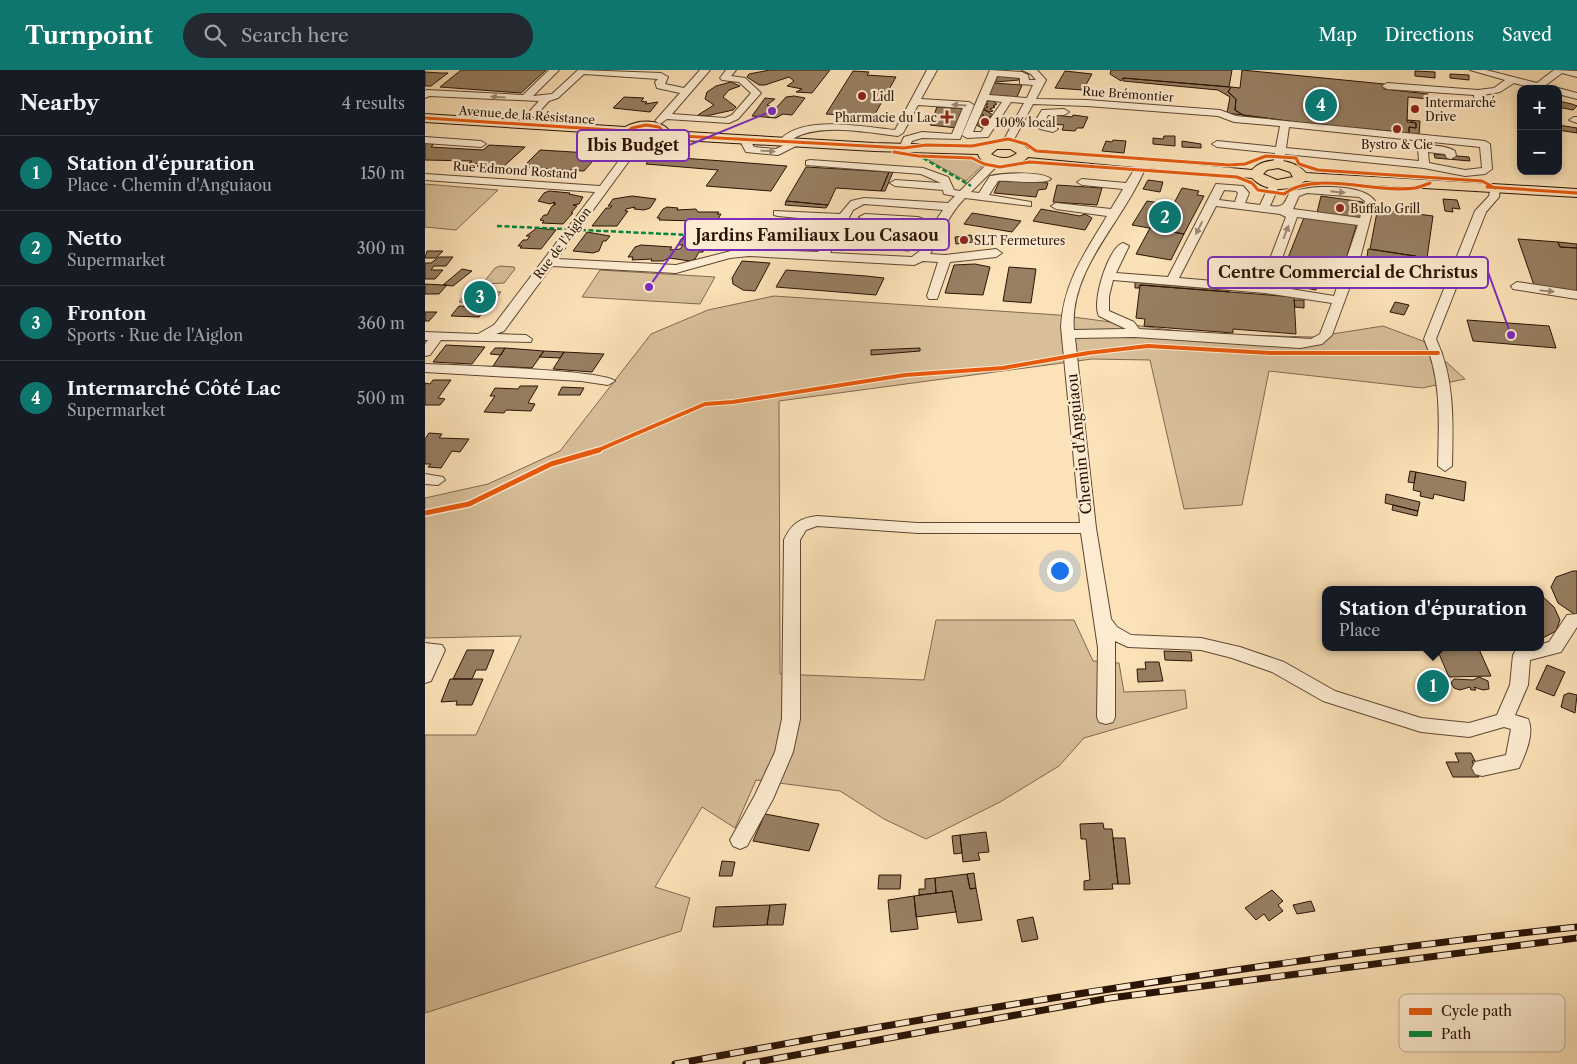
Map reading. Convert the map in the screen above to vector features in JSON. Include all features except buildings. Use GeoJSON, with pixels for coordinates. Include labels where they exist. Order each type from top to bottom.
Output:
{"type":"FeatureCollection","features":[{"type":"Feature","properties":{"kind":"main road","name":"Avenue de la Résistance"},"geometry":{"type":"LineString","coordinates":[[425,118],[627,131],[639,126],[658,130]]}},
{"type":"Feature","properties":{"kind":"main road"},"geometry":{"type":"LineString","coordinates":[[627,131],[624,134],[625,138],[638,142],[650,141],[658,130],[744,139],[904,148],[988,156],[1008,162],[1023,155],[1256,174],[1263,180],[1275,184],[1293,183],[1301,177],[1577,193]]}},
{"type":"Feature","properties":{"kind":"main road"},"geometry":{"type":"LineString","coordinates":[[988,156],[993,146],[1006,145],[1016,146],[1023,155],[1141,167],[1184,168]]}},
{"type":"Feature","properties":{"kind":"main road"},"geometry":{"type":"LineString","coordinates":[[874,147],[912,152],[988,156]]}},
{"type":"Feature","properties":{"kind":"main road"},"geometry":{"type":"LineString","coordinates":[[1256,174],[1261,166],[1278,164],[1295,169],[1301,177]]}},
{"type":"Feature","properties":{"kind":"street"},"geometry":{"type":"LineString","coordinates":[[525,98],[554,70]]}},
{"type":"Feature","properties":{"kind":"street"},"geometry":{"type":"LineString","coordinates":[[790,142],[791,133],[809,128],[898,133],[932,70]]}},
{"type":"Feature","properties":{"kind":"street"},"geometry":{"type":"LineString","coordinates":[[1475,70],[1535,85]]}},
{"type":"Feature","properties":{"kind":"street"},"geometry":{"type":"LineString","coordinates":[[1540,85],[1560,70],[1577,74]]}},
{"type":"Feature","properties":{"kind":"street"},"geometry":{"type":"LineString","coordinates":[[546,126],[534,112],[582,71],[661,76],[663,77],[660,86],[687,91]]}},
{"type":"Feature","properties":{"kind":"street"},"geometry":{"type":"LineString","coordinates":[[1006,145],[1039,83],[1039,76],[1033,71]]}},
{"type":"Feature","properties":{"kind":"street"},"geometry":{"type":"LineString","coordinates":[[1009,98],[984,135],[967,135],[994,72],[1022,75],[1025,77],[1023,82],[1039,83]]}},
{"type":"Feature","properties":{"kind":"street"},"geometry":{"type":"LineString","coordinates":[[658,130],[665,116],[702,73],[728,74],[742,80],[757,93],[735,117],[726,121],[665,116]]}},
{"type":"Feature","properties":{"kind":"street"},"geometry":{"type":"LineString","coordinates":[[1387,86],[1478,93],[1497,90],[1513,79]]}},
{"type":"Feature","properties":{"kind":"street"},"geometry":{"type":"LineString","coordinates":[[1562,92],[1577,96]]}},
{"type":"Feature","properties":{"kind":"street"},"geometry":{"type":"LineString","coordinates":[[425,95],[427,93],[546,100]]}},
{"type":"Feature","properties":{"kind":"street"},"geometry":{"type":"LineString","coordinates":[[1478,93],[1480,106]]}},
{"type":"Feature","properties":{"kind":"street","name":"Rue Brémontier"},"geometry":{"type":"LineString","coordinates":[[983,96],[1029,101],[1071,103],[1086,101],[1220,113],[1234,119],[1285,124]]}},
{"type":"Feature","properties":{"kind":"street"},"geometry":{"type":"LineString","coordinates":[[904,148],[908,139],[916,135],[956,137],[969,105],[915,102]]}},
{"type":"Feature","properties":{"kind":"street"},"geometry":{"type":"LineString","coordinates":[[1053,129],[1043,127],[1039,123],[1045,112],[1072,112],[1071,103]]}},
{"type":"Feature","properties":{"kind":"street"},"geometry":{"type":"LineString","coordinates":[[1217,144],[1255,146],[1281,150],[1345,155],[1424,165],[1450,162],[1465,173],[1481,172],[1487,169],[1485,144],[1285,124],[1281,150],[1278,164]]}},
{"type":"Feature","properties":{"kind":"street"},"geometry":{"type":"LineString","coordinates":[[425,140],[481,144]]}},
{"type":"Feature","properties":{"kind":"street","name":"Rue de l'Aiglon"},"geometry":{"type":"LineString","coordinates":[[481,337],[499,328],[638,142]]}},
{"type":"Feature","properties":{"kind":"street"},"geometry":{"type":"LineString","coordinates":[[1424,165],[1423,148],[1450,150],[1450,162]]}},
{"type":"Feature","properties":{"kind":"street"},"geometry":{"type":"LineString","coordinates":[[547,262],[676,269],[695,267],[731,252],[914,262],[923,257],[929,250],[937,228],[951,207],[963,194],[988,156]]}},
{"type":"Feature","properties":{"kind":"street"},"geometry":{"type":"LineString","coordinates":[[810,163],[923,171],[944,179],[948,189]]}},
{"type":"Feature","properties":{"kind":"street","name":"Chemin d'Anguiaou"},"geometry":{"type":"LineString","coordinates":[[1106,717],[1107,648],[1087,528],[1068,334],[1068,307],[1077,276],[1131,187],[1141,167]]}},
{"type":"Feature","properties":{"kind":"street"},"geometry":{"type":"LineString","coordinates":[[889,198],[902,170]]}},
{"type":"Feature","properties":{"kind":"street"},"geometry":{"type":"LineString","coordinates":[[983,198],[994,178],[1013,176],[1046,179]]}},
{"type":"Feature","properties":{"kind":"street","name":"Rue Edmond Rostand"},"geometry":{"type":"LineString","coordinates":[[425,177],[603,189]]}},
{"type":"Feature","properties":{"kind":"street"},"geometry":{"type":"LineString","coordinates":[[1082,182],[1131,187]]}},
{"type":"Feature","properties":{"kind":"street"},"geometry":{"type":"LineString","coordinates":[[895,183],[948,189],[983,198],[1027,204]]}},
{"type":"Feature","properties":{"kind":"street"},"geometry":{"type":"LineString","coordinates":[[1264,208],[1275,184]]}},
{"type":"Feature","properties":{"kind":"street"},"geometry":{"type":"LineString","coordinates":[[1172,281],[1220,186],[1239,188],[1244,193],[1239,205]]}},
{"type":"Feature","properties":{"kind":"street"},"geometry":{"type":"LineString","coordinates":[[1445,466],[1447,418],[1438,353],[1430,339],[1481,211],[1494,197],[1495,188]]}},
{"type":"Feature","properties":{"kind":"street"},"geometry":{"type":"LineString","coordinates":[[822,256],[849,208],[855,203],[865,200],[889,198],[939,197],[948,189]]}},
{"type":"Feature","properties":{"kind":"street"},"geometry":{"type":"LineString","coordinates":[[1068,334],[1135,333],[1300,344],[1316,342],[1326,335],[1353,262],[1370,201],[1361,194],[1306,190],[1293,194],[1288,208],[1282,211]]}},
{"type":"Feature","properties":{"kind":"street"},"geometry":{"type":"LineString","coordinates":[[889,198],[951,207]]}},
{"type":"Feature","properties":{"kind":"street"},"geometry":{"type":"LineString","coordinates":[[1212,202],[1363,222]]}},
{"type":"Feature","properties":{"kind":"street"},"geometry":{"type":"LineString","coordinates":[[1056,206],[1114,213]]}},
{"type":"Feature","properties":{"kind":"street"},"geometry":{"type":"LineString","coordinates":[[1265,289],[1292,216],[1282,211]]}},
{"type":"Feature","properties":{"kind":"street"},"geometry":{"type":"LineString","coordinates":[[778,213],[843,218]]}},
{"type":"Feature","properties":{"kind":"street"},"geometry":{"type":"LineString","coordinates":[[817,236],[827,217]]}},
{"type":"Feature","properties":{"kind":"street"},"geometry":{"type":"LineString","coordinates":[[865,217],[917,220],[937,228]]}},
{"type":"Feature","properties":{"kind":"street"},"geometry":{"type":"LineString","coordinates":[[1123,246],[1108,276],[1101,306],[1103,313],[1129,325],[1135,333]]}},
{"type":"Feature","properties":{"kind":"street"},"geometry":{"type":"LineString","coordinates":[[923,257],[945,259],[996,253]]}},
{"type":"Feature","properties":{"kind":"street"},"geometry":{"type":"LineString","coordinates":[[800,255],[809,262],[883,268],[900,262]]}},
{"type":"Feature","properties":{"kind":"street"},"geometry":{"type":"LineString","coordinates":[[933,296],[945,259]]}},
{"type":"Feature","properties":{"kind":"street"},"geometry":{"type":"LineString","coordinates":[[1108,276],[1265,289],[1338,300]]}},
{"type":"Feature","properties":{"kind":"street"},"geometry":{"type":"LineString","coordinates":[[1517,286],[1577,295]]}},
{"type":"Feature","properties":{"kind":"street"},"geometry":{"type":"LineString","coordinates":[[425,352],[431,336],[526,339]]}},
{"type":"Feature","properties":{"kind":"street"},"geometry":{"type":"LineString","coordinates":[[425,368],[581,377],[608,381]]}},
{"type":"Feature","properties":{"kind":"street"},"geometry":{"type":"LineString","coordinates":[[740,840],[763,799],[784,752],[791,719],[791,558],[792,540],[796,528],[803,523],[817,521],[918,528],[1087,528]]}},
{"type":"Feature","properties":{"kind":"street"},"geometry":{"type":"LineString","coordinates":[[1101,619],[1111,631],[1128,641],[1201,644],[1234,652],[1278,667],[1329,696],[1421,725],[1469,730],[1504,720],[1521,724],[1517,752],[1512,762],[1482,768]]}},
{"type":"Feature","properties":{"kind":"street"},"geometry":{"type":"LineString","coordinates":[[1544,650],[1555,647],[1573,619]]}},
{"type":"Feature","properties":{"kind":"street"},"geometry":{"type":"LineString","coordinates":[[425,650],[436,650],[425,676]]}},
{"type":"Feature","properties":{"kind":"street"},"geometry":{"type":"LineString","coordinates":[[1504,720],[1519,685],[1522,655],[1538,651]]}},
{"type":"Feature","properties":{"kind":"shaded area"},"geometry":{"type":"Polygon","coordinates":[[[923,157],[970,159],[983,165],[966,181],[923,157]]]}},
{"type":"Feature","properties":{"kind":"shaded area"},"geometry":{"type":"Polygon","coordinates":[[[425,184],[498,190],[456,230],[425,227],[425,184]]]}},
{"type":"Feature","properties":{"kind":"shaded area"},"geometry":{"type":"Polygon","coordinates":[[[500,266],[514,267],[515,269],[504,283],[485,284],[484,282],[495,268],[500,266]]]}},
{"type":"Feature","properties":{"kind":"shaded area"},"geometry":{"type":"Polygon","coordinates":[[[600,270],[715,277],[700,304],[582,297],[600,270]]]}},
{"type":"Feature","properties":{"kind":"shaded area"},"geometry":{"type":"Polygon","coordinates":[[[469,290],[501,292],[491,304],[459,302],[469,290]]]}},
{"type":"Feature","properties":{"kind":"shaded area"},"geometry":{"type":"Polygon","coordinates":[[[774,296],[1058,315],[1201,334],[1313,337],[1383,326],[1423,341],[1465,379],[1422,388],[1269,371],[1242,505],[1184,509],[1150,360],[1092,359],[779,401],[780,674],[924,680],[936,620],[1074,620],[1093,661],[1119,663],[1124,692],[1185,690],[1187,708],[1084,738],[1059,766],[1000,802],[926,839],[884,819],[840,791],[756,780],[735,828],[702,807],[655,887],[690,898],[681,931],[425,1013],[425,735],[476,735],[521,636],[425,638],[425,498],[488,484],[560,451],[651,334],[708,310],[774,296]]]}},
{"type":"Feature","properties":{"kind":"railway"},"geometry":{"type":"LineString","coordinates":[[675,1064],[899,1023],[1125,986],[1350,954],[1577,927]]}},
{"type":"Feature","properties":{"kind":"railway"},"geometry":{"type":"LineString","coordinates":[[746,1064],[1110,998],[1577,938]]}},
{"type":"Feature","properties":{"kind":"marked path"},"geometry":{"type":"LineString","coordinates":[[923,158],[971,186]]}},
{"type":"Feature","properties":{"kind":"marked path"},"geometry":{"type":"LineString","coordinates":[[497,226],[565,229]]}},
{"type":"Feature","properties":{"kind":"marked path"},"geometry":{"type":"LineString","coordinates":[[581,230],[734,237]]}},
{"type":"Feature","properties":{"kind":"cycle path"},"geometry":{"type":"LineString","coordinates":[[425,118],[627,131]]}},
{"type":"Feature","properties":{"kind":"cycle path"},"geometry":{"type":"LineString","coordinates":[[646,125],[659,127],[664,132],[663,135],[644,142],[625,138],[624,134],[632,128],[646,125]]}},
{"type":"Feature","properties":{"kind":"cycle path"},"geometry":{"type":"LineString","coordinates":[[663,135],[904,148],[926,145],[962,147],[1008,139],[1017,140],[1036,151],[1229,165],[1245,164],[1266,156],[1296,158],[1299,164],[1318,170],[1482,181],[1495,188]]}},
{"type":"Feature","properties":{"kind":"cycle path"},"geometry":{"type":"LineString","coordinates":[[894,152],[918,156],[972,158],[984,164],[1000,167],[1030,162],[1237,177],[1252,183],[1258,190],[1284,194],[1289,190],[1320,183],[1414,188],[1430,183]]}},
{"type":"Feature","properties":{"kind":"cycle path"},"geometry":{"type":"LineString","coordinates":[[1487,187],[1577,193]]}},
{"type":"Feature","properties":{"kind":"cycle path"},"geometry":{"type":"LineString","coordinates":[[425,513],[469,504],[551,464],[594,452],[705,404],[733,402],[905,375],[1003,368],[1088,353],[1148,346],[1270,353],[1438,353]]}},
{"type":"Feature","properties":{"kind":"place","name":"Lidl"},"geometry":{"type":"Point","coordinates":[862,96]}},
{"type":"Feature","properties":{"kind":"place","name":"Intermarché Côté Lac"},"geometry":{"type":"Point","coordinates":[1321,105]}},
{"type":"Feature","properties":{"kind":"place","name":"Intermarché Drive"},"geometry":{"type":"Point","coordinates":[1415,109]}},
{"type":"Feature","properties":{"kind":"place","name":"Ibis Budget"},"geometry":{"type":"Point","coordinates":[772,111]}},
{"type":"Feature","properties":{"kind":"place","name":"Pharmacie du Lac"},"geometry":{"type":"Point","coordinates":[947,117]}},
{"type":"Feature","properties":{"kind":"place","name":"100% local"},"geometry":{"type":"Point","coordinates":[985,122]}},
{"type":"Feature","properties":{"kind":"place","name":"Bystro & Cie"},"geometry":{"type":"Point","coordinates":[1397,129]}},
{"type":"Feature","properties":{"kind":"place","name":"Buffalo Grill"},"geometry":{"type":"Point","coordinates":[1340,208]}},
{"type":"Feature","properties":{"kind":"place","name":"Netto"},"geometry":{"type":"Point","coordinates":[1165,217]}},
{"type":"Feature","properties":{"kind":"place","name":"SLT Fermetures"},"geometry":{"type":"Point","coordinates":[964,240]}},
{"type":"Feature","properties":{"kind":"place","name":"Jardins Familiaux Lou Casaou"},"geometry":{"type":"Point","coordinates":[649,287]}},
{"type":"Feature","properties":{"kind":"place","name":"Fronton"},"geometry":{"type":"Point","coordinates":[480,297]}},
{"type":"Feature","properties":{"kind":"place","name":"Centre Commercial de Christus"},"geometry":{"type":"Point","coordinates":[1511,335]}},
{"type":"Feature","properties":{"kind":"place","name":"Station d'épuration"},"geometry":{"type":"Point","coordinates":[1433,686]}}]}
